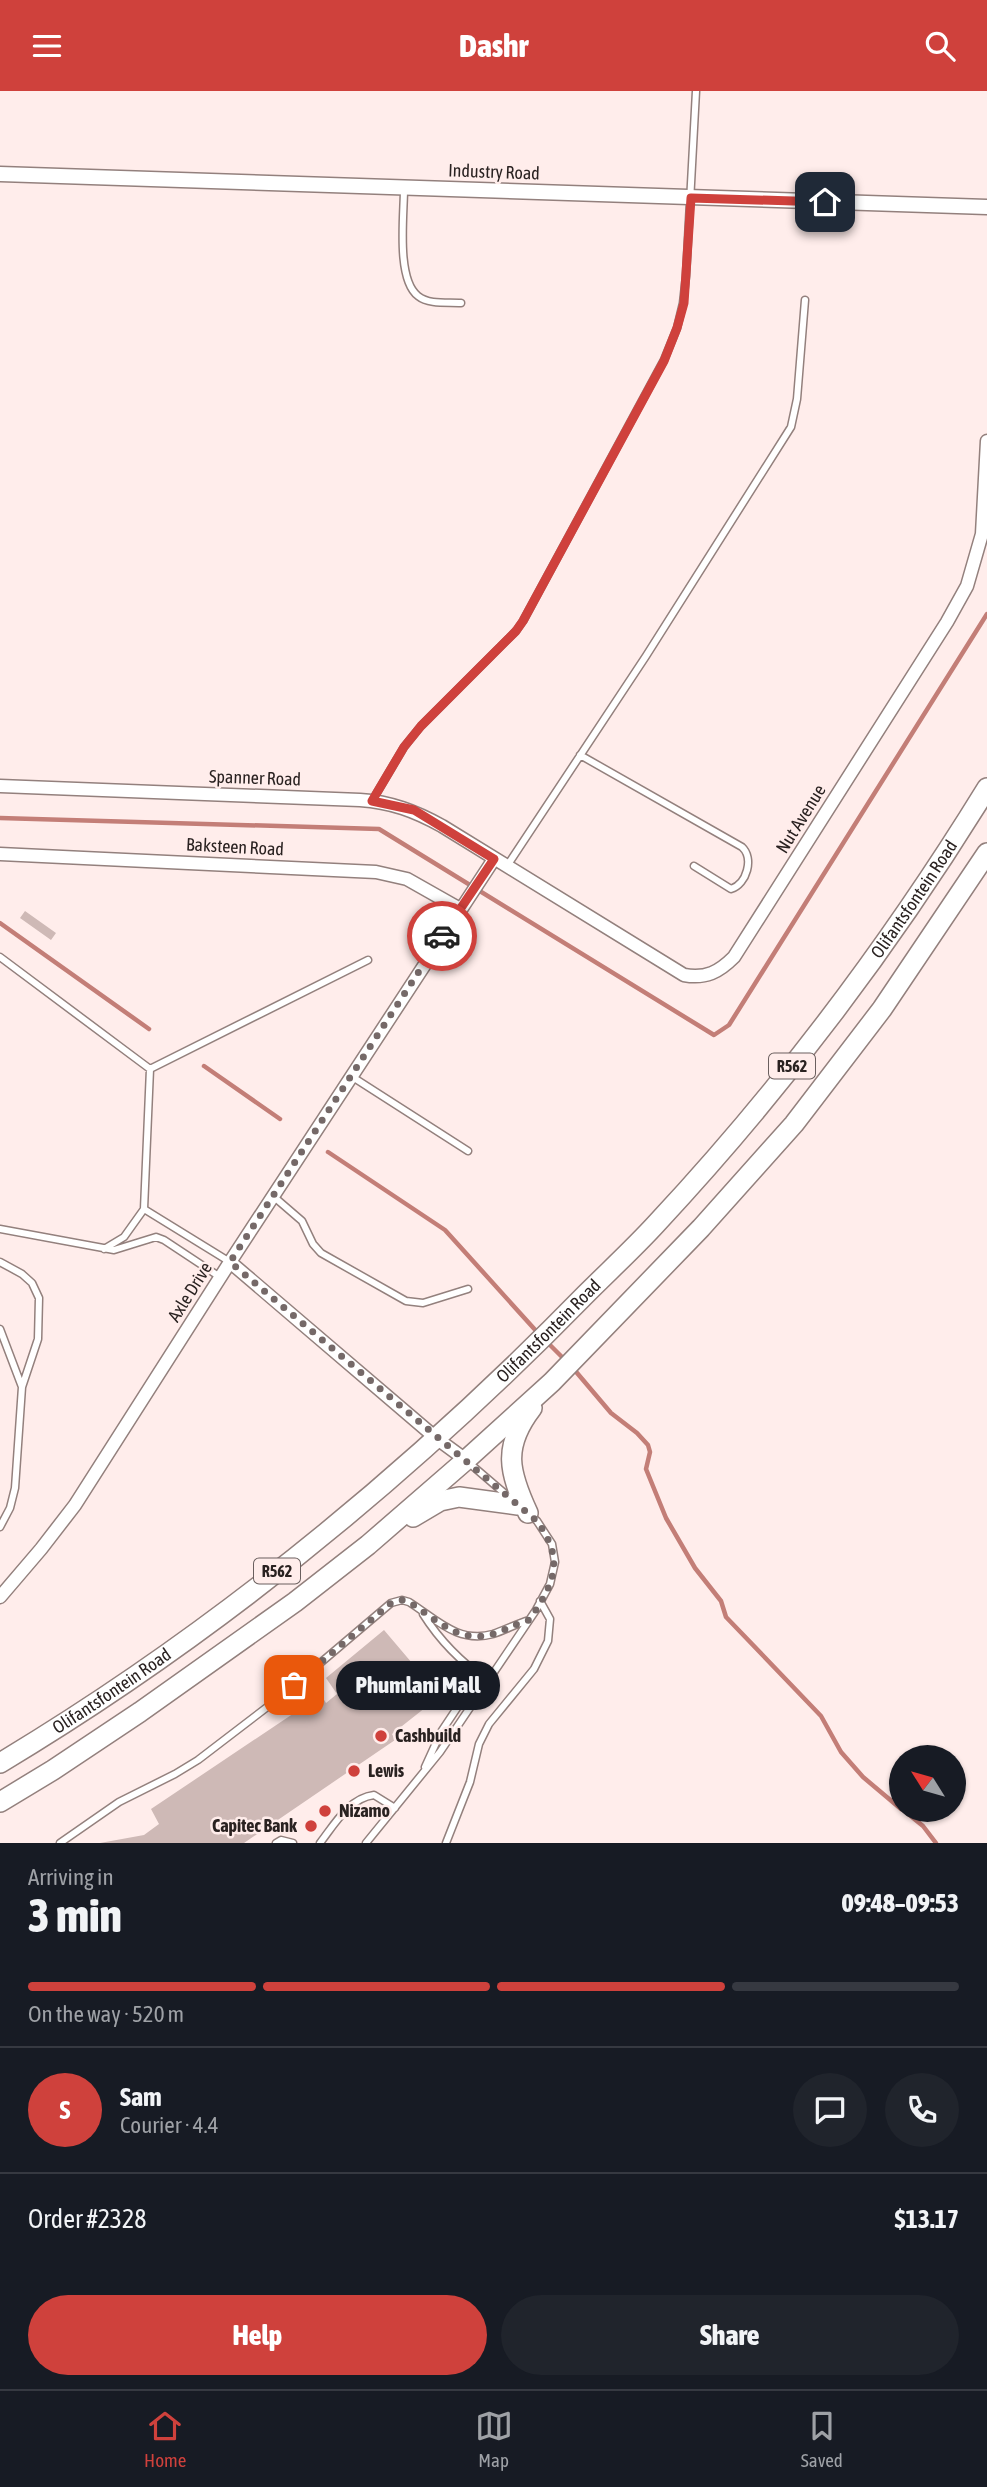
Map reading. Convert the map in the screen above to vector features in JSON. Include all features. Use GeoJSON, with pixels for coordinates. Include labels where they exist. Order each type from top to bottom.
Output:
{"type":"FeatureCollection","features":[{"type":"Feature","properties":{"kind":"main road","name":"Olifantsfontein Road"},"geometry":{"type":"LineString","coordinates":[[0,1763],[70,1719],[223,1612],[376,1493],[563,1318],[655,1225],[768,1096],[856,985],[899,925],[987,788]]}},
{"type":"Feature","properties":{"kind":"main road","name":"Olifantsfontein Road"},"geometry":{"type":"LineString","coordinates":[[0,1802],[140,1712],[263,1626],[368,1545],[555,1379],[701,1228],[794,1124],[882,1009],[987,853]]}},
{"type":"Feature","properties":{"kind":"main road"},"geometry":{"type":"LineString","coordinates":[[523,1509],[513,1476],[511,1449],[525,1417],[555,1379]]}},
{"type":"Feature","properties":{"kind":"main road"},"geometry":{"type":"LineString","coordinates":[[368,1545],[440,1501],[450,1498],[473,1497],[523,1509]]}},
{"type":"Feature","properties":{"kind":"street","name":"Industry Road"},"geometry":{"type":"LineString","coordinates":[[0,174],[987,207]]}},
{"type":"Feature","properties":{"kind":"street","name":"Nut Avenue"},"geometry":{"type":"LineString","coordinates":[[494,859],[684,975],[699,978],[722,969],[734,957],[767,906],[947,622],[967,586],[982,534],[987,442]]}},
{"type":"Feature","properties":{"kind":"street","name":"Spanner Road"},"geometry":{"type":"LineString","coordinates":[[0,786],[372,801],[414,810],[494,859]]}},
{"type":"Feature","properties":{"kind":"street","name":"Baksteen Road"},"geometry":{"type":"LineString","coordinates":[[0,854],[376,872],[407,879],[460,909]]}},
{"type":"Feature","properties":{"kind":"street","name":"Axle Drive"},"geometry":{"type":"LineString","coordinates":[[0,1597],[75,1505],[220,1277],[494,859]]}},
{"type":"Feature","properties":{"kind":"street"},"geometry":{"type":"LineString","coordinates":[[230,1262],[436,1438],[466,1460]]}},
{"type":"Feature","properties":{"kind":"lane"},"geometry":{"type":"LineString","coordinates":[[372,801],[404,747],[421,726],[523,621],[664,361],[684,303],[696,91]]}},
{"type":"Feature","properties":{"kind":"lane"},"geometry":{"type":"LineString","coordinates":[[404,189],[406,280],[418,297],[428,301],[461,303]]}},
{"type":"Feature","properties":{"kind":"lane"},"geometry":{"type":"LineString","coordinates":[[507,866],[646,656],[791,427],[797,399],[805,300]]}},
{"type":"Feature","properties":{"kind":"lane"},"geometry":{"type":"LineString","coordinates":[[580,755],[742,847],[750,860],[743,879],[737,887],[731,889],[694,866]]}},
{"type":"Feature","properties":{"kind":"lane"},"geometry":{"type":"LineString","coordinates":[[0,957],[149,1069]]}},
{"type":"Feature","properties":{"kind":"lane"},"geometry":{"type":"LineString","coordinates":[[149,1069],[368,960]]}},
{"type":"Feature","properties":{"kind":"lane"},"geometry":{"type":"LineString","coordinates":[[104,1249],[124,1237],[144,1209],[149,1069]]}},
{"type":"Feature","properties":{"kind":"lane"},"geometry":{"type":"LineString","coordinates":[[351,1076],[468,1150]]}},
{"type":"Feature","properties":{"kind":"lane"},"geometry":{"type":"LineString","coordinates":[[273,1196],[302,1221],[313,1244],[321,1253],[406,1301],[423,1303],[468,1290]]}},
{"type":"Feature","properties":{"kind":"lane"},"geometry":{"type":"LineString","coordinates":[[144,1209],[230,1262]]}},
{"type":"Feature","properties":{"kind":"lane"},"geometry":{"type":"LineString","coordinates":[[0,1229],[114,1250],[156,1237],[220,1277]]}},
{"type":"Feature","properties":{"kind":"lane"},"geometry":{"type":"LineString","coordinates":[[0,1262],[32,1283],[39,1298],[38,1339],[22,1387],[15,1487],[10,1508],[0,1527]]}},
{"type":"Feature","properties":{"kind":"lane"},"geometry":{"type":"LineString","coordinates":[[0,1329],[22,1387]]}},
{"type":"Feature","properties":{"kind":"lane"},"geometry":{"type":"LineString","coordinates":[[366,1843],[440,1752],[529,1620],[553,1575],[555,1556],[549,1538],[537,1521],[466,1460]]}},
{"type":"Feature","properties":{"kind":"lane"},"geometry":{"type":"LineString","coordinates":[[60,1843],[119,1802],[198,1760],[279,1698],[386,1606],[402,1600],[453,1632],[471,1637],[493,1634],[529,1620]]}},
{"type":"Feature","properties":{"kind":"lane"},"geometry":{"type":"LineString","coordinates":[[446,1843],[489,1724],[534,1669],[548,1641],[550,1619],[540,1601]]}},
{"type":"Feature","properties":{"kind":"lane"},"geometry":{"type":"LineString","coordinates":[[420,1609],[445,1644],[488,1681]]}},
{"type":"Feature","properties":{"kind":"lane"},"geometry":{"type":"LineString","coordinates":[[421,1775],[442,1732],[479,1675]]}},
{"type":"Feature","properties":{"kind":"lane"},"geometry":{"type":"LineString","coordinates":[[320,1843],[362,1797],[374,1795],[395,1808]]}},
{"type":"Feature","properties":{"kind":"lane"},"geometry":{"type":"LineString","coordinates":[[276,1843],[281,1840],[293,1843]]}},
{"type":"Feature","properties":{"kind":"building"},"geometry":{"type":"Polygon","coordinates":[[[25,911],[56,933],[51,940],[20,918],[25,911]]]}},
{"type":"Feature","properties":{"kind":"building"},"geometry":{"type":"Polygon","coordinates":[[[384,1630],[440,1696],[392,1734],[395,1740],[244,1843],[100,1843],[144,1835],[159,1824],[151,1809],[321,1695],[326,1703],[337,1694],[326,1678],[384,1630]]]}},
{"type":"Feature","properties":{"kind":"waterway"},"geometry":{"type":"LineString","coordinates":[[0,818],[379,829],[714,1035],[729,1025],[987,614]]}},
{"type":"Feature","properties":{"kind":"waterway"},"geometry":{"type":"LineString","coordinates":[[0,923],[149,1029]]}},
{"type":"Feature","properties":{"kind":"waterway"},"geometry":{"type":"LineString","coordinates":[[204,1066],[280,1119]]}},
{"type":"Feature","properties":{"kind":"waterway"},"geometry":{"type":"LineString","coordinates":[[328,1152],[445,1230],[538,1333]]}},
{"type":"Feature","properties":{"kind":"waterway"},"geometry":{"type":"LineString","coordinates":[[547,1342],[566,1361]]}},
{"type":"Feature","properties":{"kind":"waterway"},"geometry":{"type":"LineString","coordinates":[[572,1367],[611,1413],[648,1445],[650,1452],[646,1469],[666,1518],[695,1568],[721,1601],[726,1617],[821,1716],[841,1752],[863,1777],[889,1799]]}},
{"type":"Feature","properties":{"kind":"waterway"},"geometry":{"type":"LineString","coordinates":[[918,1822],[936,1843]]}},
{"type":"Feature","properties":{"kind":"way so far"},"geometry":{"type":"LineString","coordinates":[[294,1685],[391,1603],[402,1600],[409,1602],[453,1632],[466,1637],[478,1637],[529,1620],[553,1575],[555,1556],[552,1544],[537,1521],[230,1262],[442,936]]}},
{"type":"Feature","properties":{"kind":"place","name":"Phumlani Mall"},"geometry":{"type":"Point","coordinates":[294,1685]}},
{"type":"Feature","properties":{"kind":"place","name":"Cashbuild"},"geometry":{"type":"Point","coordinates":[381,1736]}},
{"type":"Feature","properties":{"kind":"place","name":"Lewis"},"geometry":{"type":"Point","coordinates":[354,1771]}},
{"type":"Feature","properties":{"kind":"place","name":"Nizamo"},"geometry":{"type":"Point","coordinates":[325,1811]}},
{"type":"Feature","properties":{"kind":"place","name":"Capitec Bank"},"geometry":{"type":"Point","coordinates":[311,1826]}},
{"type":"Feature","properties":{"kind":"route"},"geometry":{"type":"LineString","coordinates":[[442,936],[494,859],[414,810],[372,801],[404,747],[421,726],[516,631],[533,606],[664,361],[684,303],[691,198],[825,202]]}}]}
